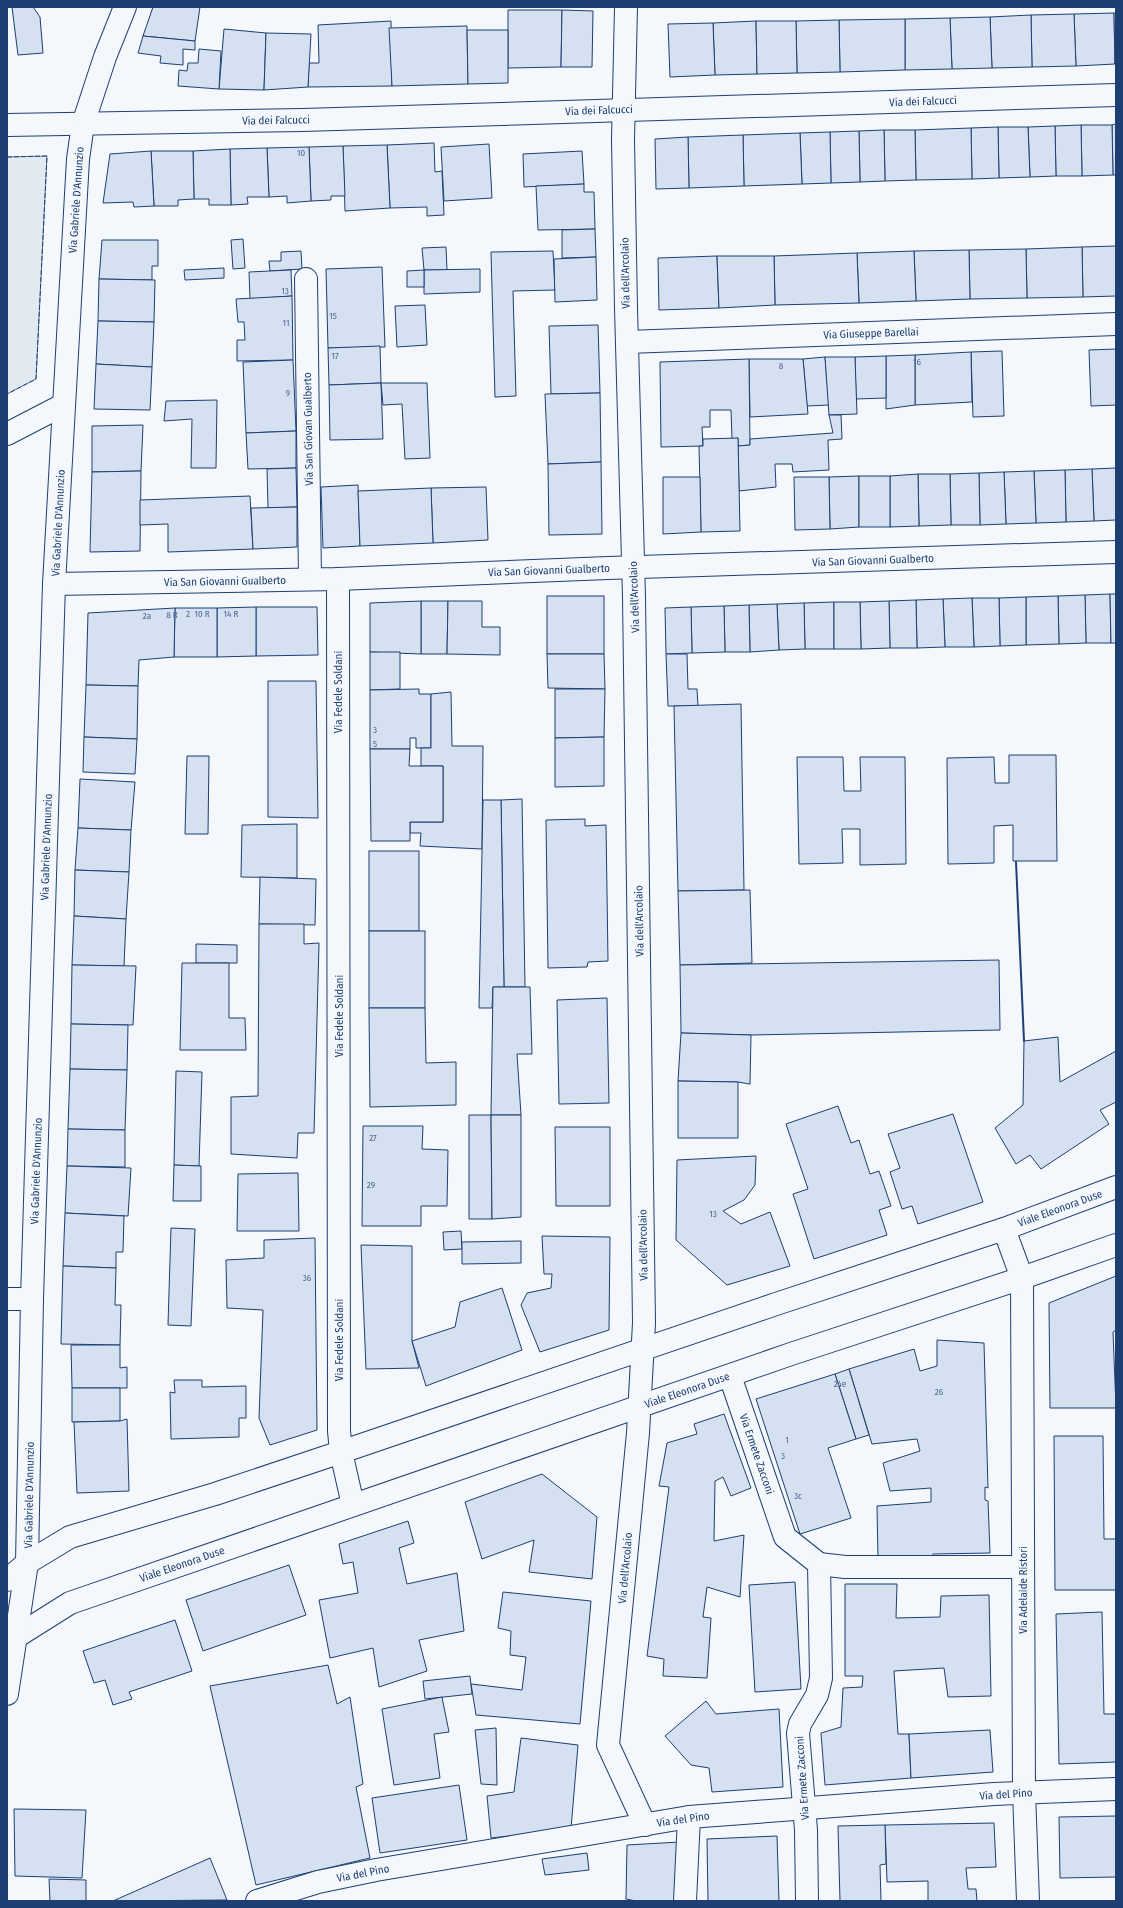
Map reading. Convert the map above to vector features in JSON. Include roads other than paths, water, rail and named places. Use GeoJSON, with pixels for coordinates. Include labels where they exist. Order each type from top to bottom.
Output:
{"type":"FeatureCollection","features":[{"type":"Feature","properties":{"kind":"street","name":"Via Gabriele D'Annunzio"},"geometry":{"type":"LineString","coordinates":[[7,1694],[12,1639],[27,1563],[32,1299],[54,584],[78,159],[83,124],[105,57],[125,7]]}},
{"type":"Feature","properties":{"kind":"street","name":"Via dell'Arcolaio"},"geometry":{"type":"LineString","coordinates":[[626,7],[623,109],[633,567],[644,1350],[608,1745],[645,1825]]}},
{"type":"Feature","properties":{"kind":"street","name":"Via dei Falcucci"},"geometry":{"type":"LineString","coordinates":[[7,125],[303,120],[1116,95]]}},
{"type":"Feature","properties":{"kind":"street","name":"Via San Giovan Gualberto"},"geometry":{"type":"LineString","coordinates":[[306,278],[310,579]]}},
{"type":"Feature","properties":{"kind":"street","name":"Via Giuseppe Barellai"},"geometry":{"type":"LineString","coordinates":[[627,342],[1116,324]]}},
{"type":"Feature","properties":{"kind":"street"},"geometry":{"type":"LineString","coordinates":[[7,434],[63,405]]}},
{"type":"Feature","properties":{"kind":"street","name":"Via San Giovanni Gualberto"},"geometry":{"type":"LineString","coordinates":[[54,584],[338,579],[633,567],[1116,552]]}},
{"type":"Feature","properties":{"kind":"street","name":"Via Fedele Soldani"},"geometry":{"type":"LineString","coordinates":[[338,579],[339,1423],[341,1452]]}},
{"type":"Feature","properties":{"kind":"street","name":"Viale Eleonora Duse"},"geometry":{"type":"LineString","coordinates":[[7,1580],[27,1563],[70,1536],[215,1494],[644,1350],[776,1304],[1004,1229],[1116,1188]]}},
{"type":"Feature","properties":{"kind":"street","name":"Viale Eleonora Duse"},"geometry":{"type":"LineString","coordinates":[[1004,1229],[1022,1278]]}},
{"type":"Feature","properties":{"kind":"street","name":"Viale Eleonora Duse"},"geometry":{"type":"LineString","coordinates":[[12,1639],[70,1603],[1116,1245]]}},
{"type":"Feature","properties":{"kind":"street","name":"Via Adelaide Ristori"},"geometry":{"type":"LineString","coordinates":[[1022,1278],[1024,1792],[1028,1901]]}},
{"type":"Feature","properties":{"kind":"street"},"geometry":{"type":"LineString","coordinates":[[7,1300],[32,1299]]}},
{"type":"Feature","properties":{"kind":"street","name":"Via Ermete Zacconi"},"geometry":{"type":"LineString","coordinates":[[730,1376],[786,1537],[819,1564],[821,1678],[817,1695],[800,1724],[798,1733],[804,1810],[808,1901]]}},
{"type":"Feature","properties":{"kind":"street"},"geometry":{"type":"LineString","coordinates":[[341,1452],[353,1505]]}},
{"type":"Feature","properties":{"kind":"street"},"geometry":{"type":"LineString","coordinates":[[819,1564],[845,1567],[1023,1567]]}},
{"type":"Feature","properties":{"kind":"street","name":"Via del Pino"},"geometry":{"type":"LineString","coordinates":[[257,1901],[319,1892],[453,1857],[689,1817],[804,1810],[1024,1792],[1116,1789]]}},
{"type":"Feature","properties":{"kind":"street"},"geometry":{"type":"LineString","coordinates":[[685,1901],[689,1817]]}}]}
